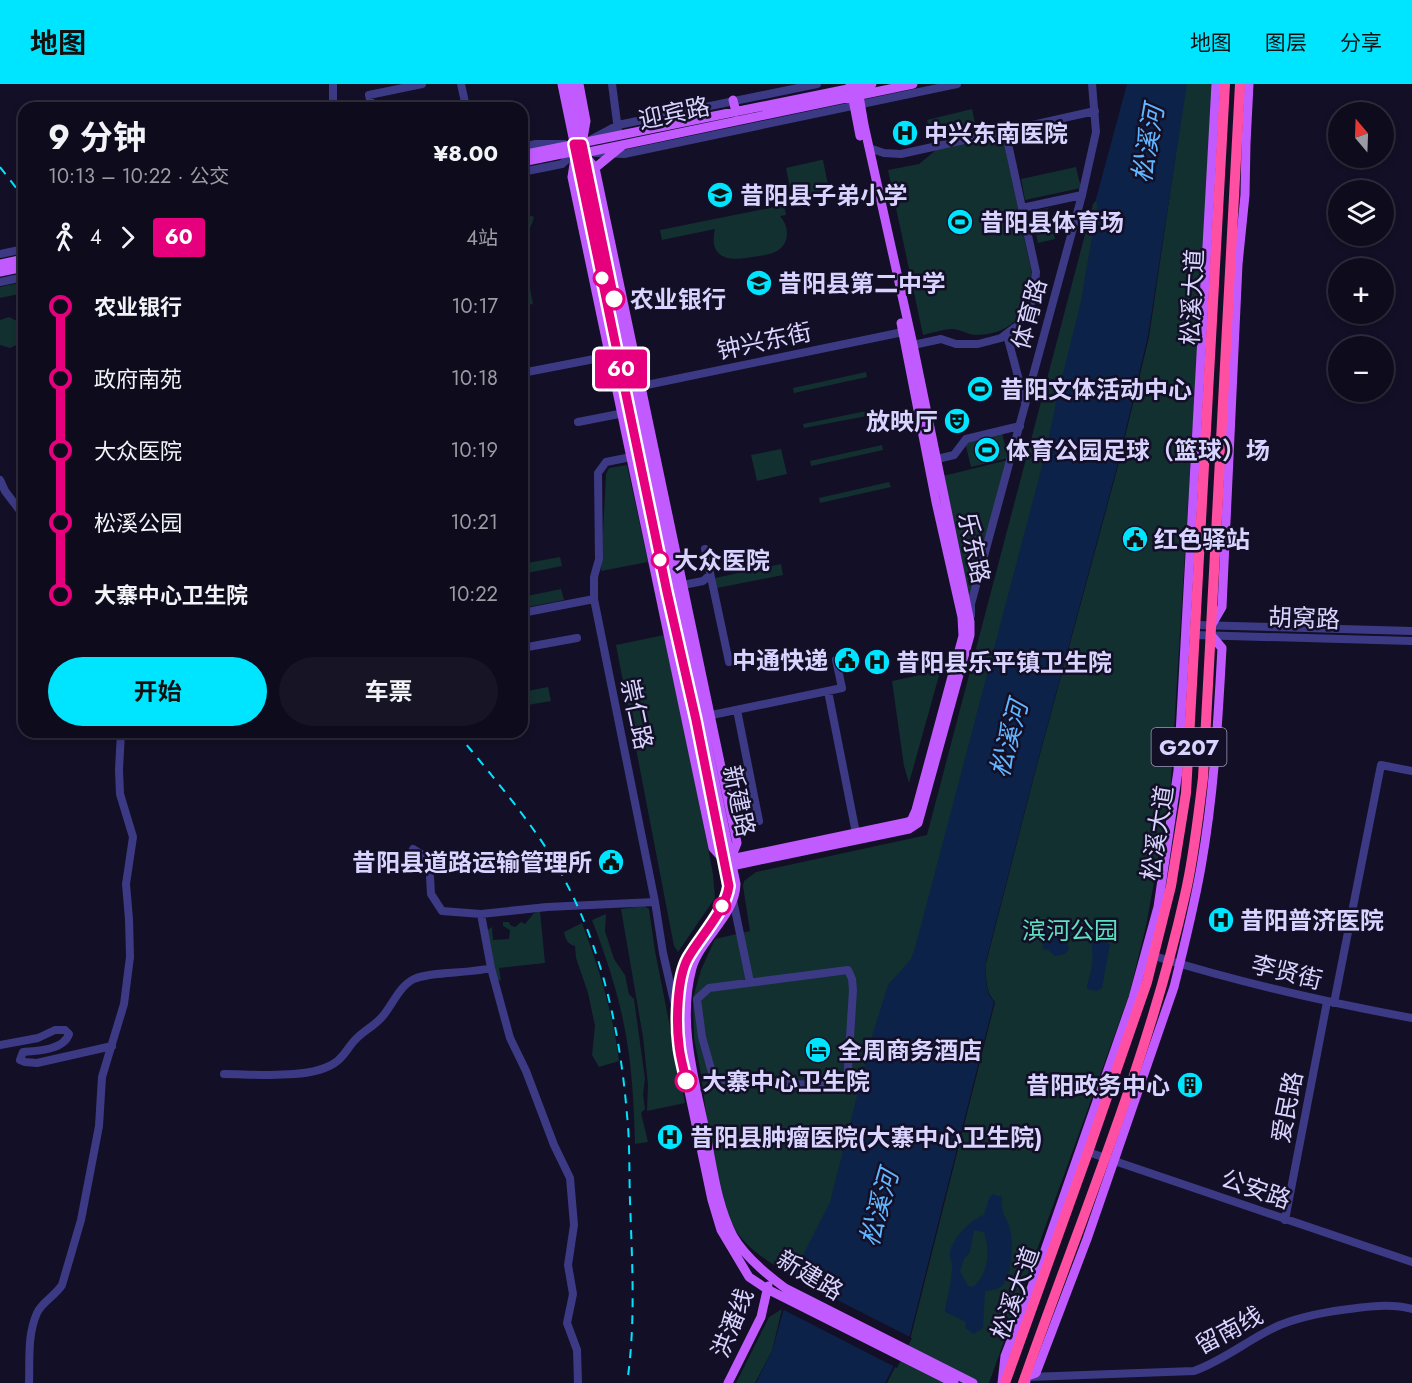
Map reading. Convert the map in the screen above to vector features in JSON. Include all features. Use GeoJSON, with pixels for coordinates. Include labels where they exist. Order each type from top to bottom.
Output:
{"type":"FeatureCollection","features":[{"type":"Feature","properties":{"kind":"highway","name":"松溪大道"},"geometry":{"type":"LineString","coordinates":[[1003,1383],[1088,1152],[1147,982],[1171,886],[1186,793],[1201,457],[1225,84]]}},
{"type":"Feature","properties":{"kind":"highway","name":"松溪大道"},"geometry":{"type":"LineString","coordinates":[[1025,1381],[1109,1160],[1185,894],[1203,778],[1240,84]]}},
{"type":"Feature","properties":{"kind":"main road"},"geometry":{"type":"LineString","coordinates":[[555,84],[565,125],[595,168],[678,586]]}},
{"type":"Feature","properties":{"kind":"main road","name":"新建路"},"geometry":{"type":"LineString","coordinates":[[562,84],[637,388],[639,456],[728,863],[736,884],[734,900],[693,965],[687,999],[688,1043],[718,1197],[729,1227],[745,1252],[783,1292]]}},
{"type":"Feature","properties":{"kind":"main road","name":"新建路"},"geometry":{"type":"LineString","coordinates":[[570,84],[613,353],[625,410],[678,586],[706,716],[728,863],[728,892],[724,902],[686,961],[681,979],[678,1016],[679,1044],[712,1200],[721,1230],[749,1277],[767,1289],[783,1292],[921,1361],[973,1383]]}},
{"type":"Feature","properties":{"kind":"main road"},"geometry":{"type":"LineString","coordinates":[[579,84],[586,121],[579,148]]}},
{"type":"Feature","properties":{"kind":"main road","name":"迎宾路"},"geometry":{"type":"LineString","coordinates":[[855,93],[872,84]]}},
{"type":"Feature","properties":{"kind":"main road","name":"迎宾路"},"geometry":{"type":"LineString","coordinates":[[579,148],[736,121],[855,93],[913,84]]}},
{"type":"Feature","properties":{"kind":"main road"},"geometry":{"type":"LineString","coordinates":[[1003,1383],[1005,1356],[1041,1262],[1133,998],[1158,907],[1178,771],[1201,457],[1216,84]]}},
{"type":"Feature","properties":{"kind":"main road"},"geometry":{"type":"LineString","coordinates":[[1109,1160],[1180,964],[1201,868],[1217,736],[1222,648],[1211,631],[1222,607],[1238,264],[1245,195],[1250,84]]}},
{"type":"Feature","properties":{"kind":"main road","name":"乐东路"},"geometry":{"type":"LineString","coordinates":[[728,863],[909,829],[918,823],[970,635],[970,622],[913,345],[855,93]]}},
{"type":"Feature","properties":{"kind":"main road","name":"乐东路"},"geometry":{"type":"LineString","coordinates":[[728,863],[908,822],[912,819],[963,636],[962,617],[936,502],[855,93]]}},
{"type":"Feature","properties":{"kind":"main road"},"geometry":{"type":"LineString","coordinates":[[733,100],[736,121]]}},
{"type":"Feature","properties":{"kind":"main road"},"geometry":{"type":"LineString","coordinates":[[595,168],[612,154],[622,140]]}},
{"type":"Feature","properties":{"kind":"main road"},"geometry":{"type":"LineString","coordinates":[[528,154],[579,148]]}},
{"type":"Feature","properties":{"kind":"main road"},"geometry":{"type":"LineString","coordinates":[[528,162],[542,163],[579,148]]}},
{"type":"Feature","properties":{"kind":"main road"},"geometry":{"type":"LineString","coordinates":[[0,264],[18,261]]}},
{"type":"Feature","properties":{"kind":"main road"},"geometry":{"type":"LineString","coordinates":[[0,272],[18,268]]}},
{"type":"Feature","properties":{"kind":"main road","name":"洪潘线"},"geometry":{"type":"LineString","coordinates":[[728,1383],[761,1317],[771,1278]]}},
{"type":"Feature","properties":{"kind":"main road","name":"新建路"},"geometry":{"type":"LineString","coordinates":[[921,1361],[954,1383]]}},
{"type":"Feature","properties":{"kind":"street"},"geometry":{"type":"LineString","coordinates":[[333,84],[333,102]]}},
{"type":"Feature","properties":{"kind":"street"},"geometry":{"type":"LineString","coordinates":[[371,102],[369,95],[422,84]]}},
{"type":"Feature","properties":{"kind":"street"},"geometry":{"type":"LineString","coordinates":[[461,84],[465,102]]}},
{"type":"Feature","properties":{"kind":"street"},"geometry":{"type":"LineString","coordinates":[[612,84],[622,140]]}},
{"type":"Feature","properties":{"kind":"street"},"geometry":{"type":"LineString","coordinates":[[579,148],[618,125],[817,84]]}},
{"type":"Feature","properties":{"kind":"street"},"geometry":{"type":"LineString","coordinates":[[528,146],[536,144],[624,154],[736,121],[855,93],[957,84]]}},
{"type":"Feature","properties":{"kind":"street","name":"体育路"},"geometry":{"type":"LineString","coordinates":[[970,622],[971,604],[1082,195],[1096,132],[1092,84]]}},
{"type":"Feature","properties":{"kind":"street"},"geometry":{"type":"LineString","coordinates":[[869,148],[884,153],[901,154],[1095,111]]}},
{"type":"Feature","properties":{"kind":"street"},"geometry":{"type":"LineString","coordinates":[[913,345],[941,339],[956,344],[978,344],[1007,335],[1017,326],[1034,298],[1036,272],[1005,130]]}},
{"type":"Feature","properties":{"kind":"street"},"geometry":{"type":"LineString","coordinates":[[528,169],[542,163]]}},
{"type":"Feature","properties":{"kind":"street"},"geometry":{"type":"LineString","coordinates":[[1022,208],[1082,195]]}},
{"type":"Feature","properties":{"kind":"street"},"geometry":{"type":"LineString","coordinates":[[0,254],[18,250]]}},
{"type":"Feature","properties":{"kind":"street"},"geometry":{"type":"LineString","coordinates":[[0,282],[18,278]]}},
{"type":"Feature","properties":{"kind":"street","name":"钟兴东街"},"geometry":{"type":"LineString","coordinates":[[637,388],[903,332]]}},
{"type":"Feature","properties":{"kind":"street"},"geometry":{"type":"LineString","coordinates":[[1007,335],[1025,404]]}},
{"type":"Feature","properties":{"kind":"street"},"geometry":{"type":"LineString","coordinates":[[528,370],[613,353]]}},
{"type":"Feature","properties":{"kind":"street"},"geometry":{"type":"LineString","coordinates":[[578,422],[619,414],[625,410]]}},
{"type":"Feature","properties":{"kind":"street"},"geometry":{"type":"LineString","coordinates":[[937,459],[954,455],[966,438],[1020,426]]}},
{"type":"Feature","properties":{"kind":"street","name":"崇仁路"},"geometry":{"type":"LineString","coordinates":[[639,456],[606,462],[598,473],[599,558],[594,577],[594,599],[655,902],[663,953],[678,1016]]}},
{"type":"Feature","properties":{"kind":"street"},"geometry":{"type":"LineString","coordinates":[[0,480],[18,508]]}},
{"type":"Feature","properties":{"kind":"street"},"geometry":{"type":"LineString","coordinates":[[705,549],[729,662]]}},
{"type":"Feature","properties":{"kind":"street"},"geometry":{"type":"LineString","coordinates":[[678,586],[703,581],[710,575]]}},
{"type":"Feature","properties":{"kind":"street"},"geometry":{"type":"LineString","coordinates":[[528,612],[594,599]]}},
{"type":"Feature","properties":{"kind":"street","name":"胡窝路"},"geometry":{"type":"LineString","coordinates":[[1195,630],[1412,641]]}},
{"type":"Feature","properties":{"kind":"street","name":"胡窝路"},"geometry":{"type":"LineString","coordinates":[[1211,631],[1412,631]]}},
{"type":"Feature","properties":{"kind":"street"},"geometry":{"type":"LineString","coordinates":[[528,647],[577,638]]}},
{"type":"Feature","properties":{"kind":"street"},"geometry":{"type":"LineString","coordinates":[[706,716],[842,688],[836,660]]}},
{"type":"Feature","properties":{"kind":"street"},"geometry":{"type":"LineString","coordinates":[[828,691],[856,833]]}},
{"type":"Feature","properties":{"kind":"street"},"geometry":{"type":"LineString","coordinates":[[737,710],[759,821]]}},
{"type":"Feature","properties":{"kind":"street"},"geometry":{"type":"LineString","coordinates":[[29,1383],[28,1344],[37,1313],[62,1285],[81,1220],[99,1126],[102,1077],[124,1004],[130,957],[126,884],[133,837],[120,794],[118,770],[121,738]]}},
{"type":"Feature","properties":{"kind":"street","name":"爱民路"},"geometry":{"type":"LineString","coordinates":[[1285,1220],[1381,765],[1412,771]]}},
{"type":"Feature","properties":{"kind":"street"},"geometry":{"type":"LineString","coordinates":[[413,849],[429,859],[431,894],[442,911],[481,914],[547,907],[655,902]]}},
{"type":"Feature","properties":{"kind":"street"},"geometry":{"type":"LineString","coordinates":[[734,900],[750,982]]}},
{"type":"Feature","properties":{"kind":"street"},"geometry":{"type":"LineString","coordinates":[[481,914],[491,968],[510,1038],[570,1178],[574,1225],[568,1265],[573,1294],[567,1323],[577,1350],[578,1383]]}},
{"type":"Feature","properties":{"kind":"street","name":"李贤街"},"geometry":{"type":"LineString","coordinates":[[1154,956],[1331,1003],[1412,1018]]}},
{"type":"Feature","properties":{"kind":"street"},"geometry":{"type":"LineString","coordinates":[[224,1074],[303,1074],[321,1070],[337,1062],[357,1038],[382,1017],[412,980],[422,976],[477,972],[491,968]]}},
{"type":"Feature","properties":{"kind":"street"},"geometry":{"type":"LineString","coordinates":[[848,970],[853,990],[847,1084],[838,1086],[715,1079],[702,1037],[697,999],[709,988],[750,982],[848,970]]}},
{"type":"Feature","properties":{"kind":"street"},"geometry":{"type":"LineString","coordinates":[[0,1045],[39,1038],[55,1030],[65,1030],[69,1034],[67,1039],[57,1046],[23,1052],[20,1060],[37,1063],[112,1046]]}},
{"type":"Feature","properties":{"kind":"street","name":"公安路"},"geometry":{"type":"LineString","coordinates":[[1088,1152],[1412,1262]]}},
{"type":"Feature","properties":{"kind":"street","name":"留南线"},"geometry":{"type":"LineString","coordinates":[[1025,1381],[1194,1371],[1209,1366],[1278,1326],[1305,1316],[1321,1312],[1396,1304],[1412,1309]]}},
{"type":"Feature","properties":{"kind":"green space","name":"滨河公园"},"geometry":{"type":"Polygon","coordinates":[[[1186,84],[1214,84],[1170,795],[1146,926],[1129,995],[989,1383],[887,1383],[911,1336],[995,1002],[988,989],[986,963],[1118,466],[1149,337],[1186,84]]]}},
{"type":"Feature","properties":{"kind":"green space"},"geometry":{"type":"Polygon","coordinates":[[[972,109],[976,128],[931,138],[927,120],[972,109]]]}},
{"type":"Feature","properties":{"kind":"green space","name":"昔阳县体育场"},"geometry":{"type":"Polygon","coordinates":[[[997,135],[1003,138],[1032,274],[1029,298],[1019,317],[1011,325],[990,334],[977,335],[950,329],[923,335],[888,170],[919,164],[936,150],[997,135]]]}},
{"type":"Feature","properties":{"kind":"green space"},"geometry":{"type":"Polygon","coordinates":[[[823,160],[830,195],[793,203],[786,168],[823,160]]]}},
{"type":"Feature","properties":{"kind":"green space"},"geometry":{"type":"Polygon","coordinates":[[[1076,167],[1081,188],[1025,200],[1021,179],[1076,167]]]}},
{"type":"Feature","properties":{"kind":"green space"},"geometry":{"type":"Polygon","coordinates":[[[1098,198],[1099,207],[1084,301],[951,842],[850,1160],[795,1278],[765,1259],[747,1244],[739,1236],[728,1215],[710,1145],[694,1038],[693,998],[701,970],[715,939],[750,931],[743,886],[744,881],[756,872],[927,835],[1093,204],[1098,198]]]}},
{"type":"Feature","properties":{"kind":"green space"},"geometry":{"type":"Polygon","coordinates":[[[784,205],[786,215],[780,216],[786,225],[786,240],[780,249],[769,254],[735,259],[722,256],[714,246],[715,229],[662,240],[660,230],[784,205]]]}},
{"type":"Feature","properties":{"kind":"green space"},"geometry":{"type":"Polygon","coordinates":[[[1048,208],[1055,239],[1038,243],[1031,212],[1048,208]]]}},
{"type":"Feature","properties":{"kind":"green space"},"geometry":{"type":"Polygon","coordinates":[[[528,214],[534,217],[528,232],[528,214]]]}},
{"type":"Feature","properties":{"kind":"green space"},"geometry":{"type":"Polygon","coordinates":[[[528,277],[533,304],[528,305],[528,277]]]}},
{"type":"Feature","properties":{"kind":"green space"},"geometry":{"type":"Polygon","coordinates":[[[18,283],[18,294],[0,298],[0,287],[18,283]]]}},
{"type":"Feature","properties":{"kind":"green space"},"geometry":{"type":"Polygon","coordinates":[[[9,317],[18,322],[18,344],[10,348],[0,345],[0,320],[9,317]]]}},
{"type":"Feature","properties":{"kind":"green space"},"geometry":{"type":"Polygon","coordinates":[[[866,372],[867,377],[794,393],[793,388],[866,372]]]}},
{"type":"Feature","properties":{"kind":"green space"},"geometry":{"type":"Polygon","coordinates":[[[871,410],[872,415],[804,428],[803,424],[871,410]]]}},
{"type":"Feature","properties":{"kind":"green space","name":"体育公园足球（篮球）场"},"geometry":{"type":"Polygon","coordinates":[[[1002,433],[1008,458],[971,467],[965,442],[1002,433]]]}},
{"type":"Feature","properties":{"kind":"green space"},"geometry":{"type":"Polygon","coordinates":[[[882,445],[883,450],[811,466],[810,461],[882,445]]]}},
{"type":"Feature","properties":{"kind":"green space"},"geometry":{"type":"Polygon","coordinates":[[[781,449],[787,474],[757,481],[751,455],[781,449]]]}},
{"type":"Feature","properties":{"kind":"green space"},"geometry":{"type":"Polygon","coordinates":[[[1008,460],[970,602],[943,476],[1008,460]]]}},
{"type":"Feature","properties":{"kind":"green space"},"geometry":{"type":"Polygon","coordinates":[[[627,465],[648,562],[601,571],[606,474],[609,468],[627,465]]]}},
{"type":"Feature","properties":{"kind":"green space"},"geometry":{"type":"Polygon","coordinates":[[[889,482],[891,487],[820,503],[819,498],[889,482]]]}},
{"type":"Feature","properties":{"kind":"green space"},"geometry":{"type":"Polygon","coordinates":[[[560,557],[562,566],[528,573],[528,563],[560,557]]]}},
{"type":"Feature","properties":{"kind":"green space"},"geometry":{"type":"Polygon","coordinates":[[[781,564],[783,575],[717,588],[715,578],[781,564]]]}},
{"type":"Feature","properties":{"kind":"green space"},"geometry":{"type":"Polygon","coordinates":[[[561,589],[564,600],[528,607],[528,596],[561,589]]]}},
{"type":"Feature","properties":{"kind":"green space"},"geometry":{"type":"Polygon","coordinates":[[[664,635],[713,874],[715,898],[678,952],[674,946],[616,645],[664,635]]]}},
{"type":"Feature","properties":{"kind":"green space"},"geometry":{"type":"Polygon","coordinates":[[[940,672],[909,783],[904,766],[892,681],[940,672]]]}},
{"type":"Feature","properties":{"kind":"green space"},"geometry":{"type":"Polygon","coordinates":[[[548,687],[551,701],[528,705],[528,691],[548,687]]]}},
{"type":"Feature","properties":{"kind":"green space"},"geometry":{"type":"Polygon","coordinates":[[[644,906],[649,909],[685,1103],[647,1111],[648,1085],[643,1037],[621,909],[644,906]]]}},
{"type":"Feature","properties":{"kind":"green space"},"geometry":{"type":"Polygon","coordinates":[[[540,911],[545,963],[499,968],[501,981],[497,979],[486,931],[492,927],[493,940],[509,939],[510,930],[503,926],[503,922],[509,922],[515,927],[521,922],[525,924],[534,913],[540,911]]]}},
{"type":"Feature","properties":{"kind":"green space"},"geometry":{"type":"Polygon","coordinates":[[[606,914],[605,931],[614,959],[625,975],[629,994],[634,999],[645,1079],[643,1094],[645,1109],[641,1113],[648,1142],[635,1144],[632,1084],[624,1025],[618,998],[592,920],[606,914]]]}},
{"type":"Feature","properties":{"kind":"green space"},"geometry":{"type":"Polygon","coordinates":[[[582,923],[605,991],[619,1061],[599,1067],[592,1055],[595,1026],[588,993],[576,958],[575,946],[567,941],[564,932],[582,923]]]}},
{"type":"Feature","properties":{"kind":"green space"},"geometry":{"type":"Polygon","coordinates":[[[782,1309],[772,1351],[755,1383],[736,1383],[769,1317],[782,1309]]]}},
{"type":"Feature","properties":{"kind":"water","name":"松溪河"},"geometry":{"type":"Polygon","coordinates":[[[1127,84],[1187,84],[1148,336],[1117,467],[986,961],[987,988],[994,1002],[910,1335],[885,1383],[756,1383],[772,1351],[794,1273],[830,1202],[873,1033],[888,985],[911,959],[915,948],[1046,451],[1081,301],[1097,207],[1096,199],[1127,84]]]}},
{"type":"Feature","properties":{"kind":"water"},"geometry":{"type":"Polygon","coordinates":[[[1046,923],[1083,927],[1093,937],[1110,944],[1102,988],[1096,991],[1087,989],[1092,946],[1091,939],[1083,931],[1066,938],[1069,949],[1065,954],[1055,956],[1043,949],[1042,935],[1046,923]]]}},
{"type":"Feature","properties":{"kind":"water"},"geometry":{"type":"Polygon","coordinates":[[[993,1194],[1002,1197],[1003,1210],[1011,1235],[1011,1261],[1007,1278],[1003,1284],[997,1289],[985,1291],[983,1328],[974,1334],[965,1328],[966,1322],[945,1312],[952,1271],[950,1253],[955,1240],[963,1230],[984,1215],[989,1198],[993,1194]],[[974,1230],[970,1252],[964,1259],[960,1271],[968,1286],[973,1287],[985,1268],[987,1247],[984,1232],[974,1230]]]}},
{"type":"Feature","properties":{"kind":"pier"},"geometry":{"type":"Polygon","coordinates":[[[790,1276],[912,1338],[897,1368],[780,1310],[790,1276]]]}},
{"type":"Feature","properties":{"kind":"railway"},"geometry":{"type":"LineString","coordinates":[[0,167],[18,190]]}},
{"type":"Feature","properties":{"kind":"railway"},"geometry":{"type":"LineString","coordinates":[[461,738],[519,809],[558,867],[575,900],[601,969],[618,1041],[629,1136],[633,1292],[632,1338],[627,1383]]}},
{"type":"Feature","properties":{"kind":"bus line","name":"60"},"geometry":{"type":"LineString","coordinates":[[614,299],[582,144],[574,144],[729,886],[724,902],[686,961],[681,979],[678,1016],[679,1044],[686,1081]]}},
{"type":"Feature","properties":{"kind":"place","name":"中兴东南医院"},"geometry":{"type":"Point","coordinates":[905,133]}},
{"type":"Feature","properties":{"kind":"place","name":"昔阳县子弟小学"},"geometry":{"type":"Point","coordinates":[720,195]}},
{"type":"Feature","properties":{"kind":"place","name":"昔阳县体育场"},"geometry":{"type":"Point","coordinates":[960,222]}},
{"type":"Feature","properties":{"kind":"place","name":"昔阳县第二中学"},"geometry":{"type":"Point","coordinates":[759,283]}},
{"type":"Feature","properties":{"kind":"place","name":"农业银行"},"geometry":{"type":"Point","coordinates":[614,299]}},
{"type":"Feature","properties":{"kind":"place","name":"昔阳文体活动中心"},"geometry":{"type":"Point","coordinates":[980,389]}},
{"type":"Feature","properties":{"kind":"place","name":"放映厅"},"geometry":{"type":"Point","coordinates":[957,421]}},
{"type":"Feature","properties":{"kind":"place","name":"体育公园足球（篮球）场"},"geometry":{"type":"Point","coordinates":[987,450]}},
{"type":"Feature","properties":{"kind":"place","name":"红色驿站"},"geometry":{"type":"Point","coordinates":[1135,539]}},
{"type":"Feature","properties":{"kind":"place","name":"大众医院"},"geometry":{"type":"Point","coordinates":[660,560]}},
{"type":"Feature","properties":{"kind":"place","name":"中通快递"},"geometry":{"type":"Point","coordinates":[847,660]}},
{"type":"Feature","properties":{"kind":"place","name":"昔阳县乐平镇卫生院"},"geometry":{"type":"Point","coordinates":[877,662]}},
{"type":"Feature","properties":{"kind":"place","name":"昔阳县道路运输管理所"},"geometry":{"type":"Point","coordinates":[611,862]}},
{"type":"Feature","properties":{"kind":"place","name":"昔阳普济医院"},"geometry":{"type":"Point","coordinates":[1221,920]}},
{"type":"Feature","properties":{"kind":"place","name":"全周商务酒店"},"geometry":{"type":"Point","coordinates":[818,1050]}},
{"type":"Feature","properties":{"kind":"place","name":"大寨中心卫生院"},"geometry":{"type":"Point","coordinates":[686,1081]}},
{"type":"Feature","properties":{"kind":"place","name":"昔阳政务中心"},"geometry":{"type":"Point","coordinates":[1190,1085]}},
{"type":"Feature","properties":{"kind":"place","name":"昔阳县肿瘤医院(大寨中心卫生院)"},"geometry":{"type":"Point","coordinates":[670,1137]}}]}
